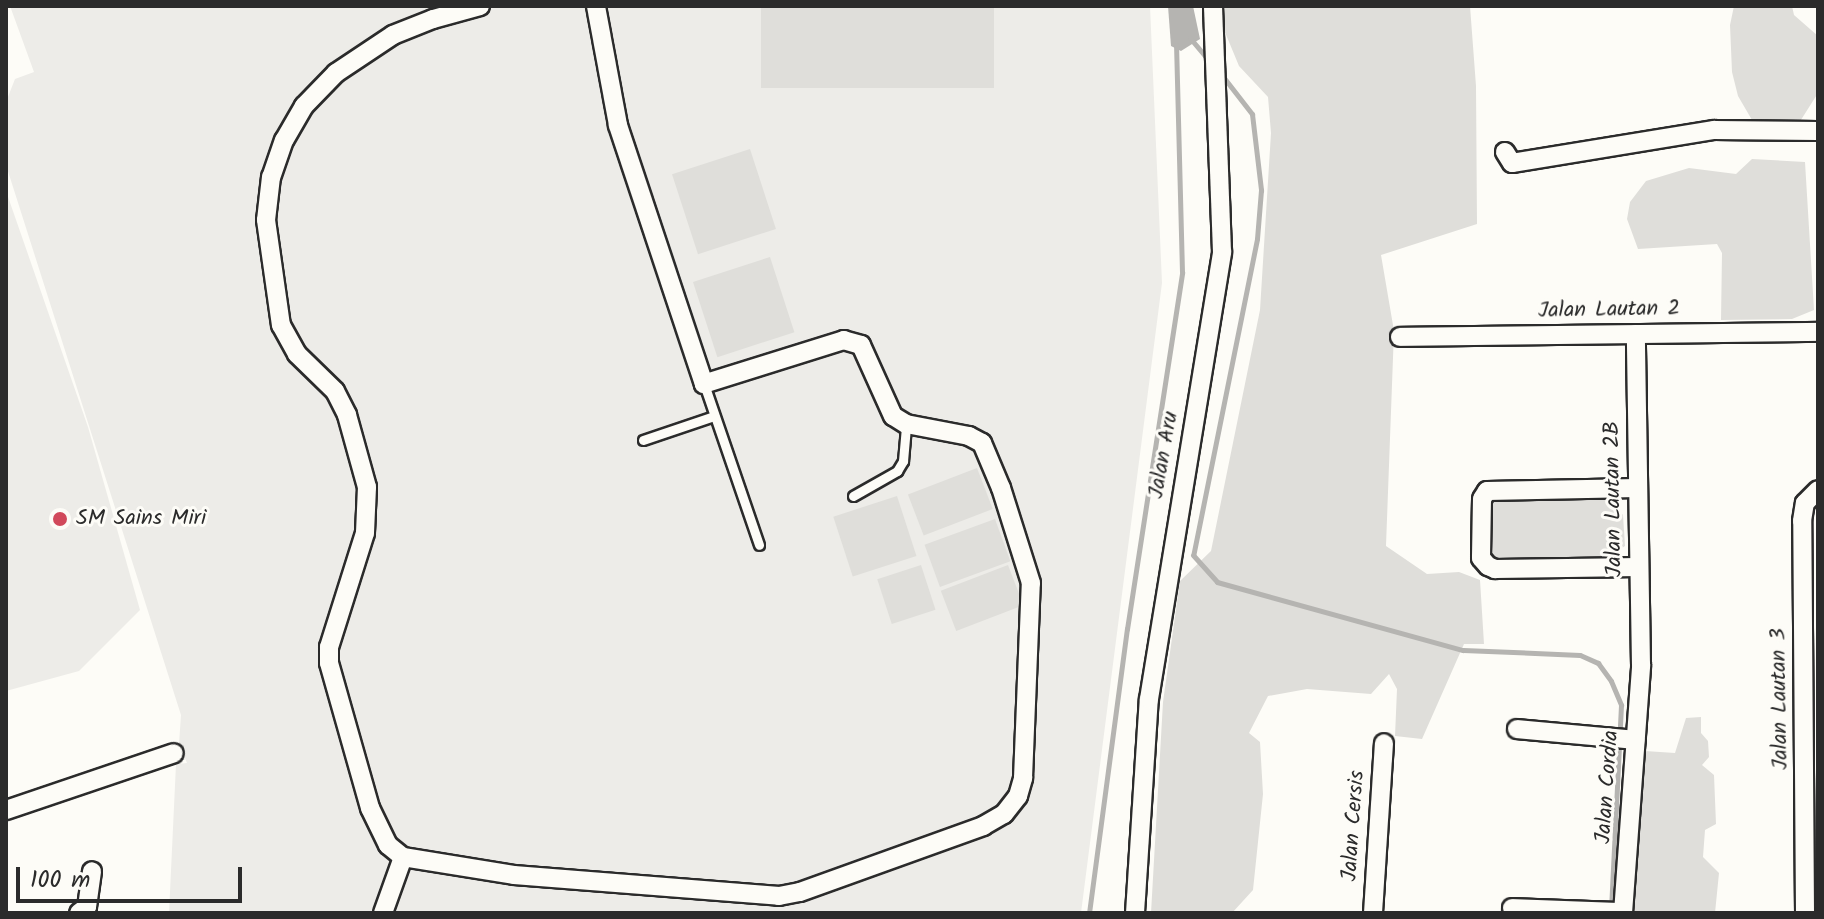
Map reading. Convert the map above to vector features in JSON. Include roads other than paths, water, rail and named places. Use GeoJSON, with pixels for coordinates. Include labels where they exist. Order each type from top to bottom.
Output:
{"type":"FeatureCollection","features":[{"type":"Feature","properties":{"kind":"street"},"geometry":{"type":"LineString","coordinates":[[480,6],[431,12],[336,73],[304,106],[284,140],[271,177],[266,220],[281,325],[297,354],[335,391],[347,415],[367,487],[365,533],[329,647],[329,663],[370,808],[388,845],[403,857],[514,875],[779,896],[800,892],[957,837],[1004,814],[1018,796],[1023,778],[1032,608],[1025,559],[982,443],[969,436],[906,424],[889,412],[867,352],[861,345],[844,340],[704,384],[618,125],[596,6]]}},
{"type":"Feature","properties":{"kind":"street","name":"Jalan Aru"},"geometry":{"type":"LineString","coordinates":[[1135,913],[1149,699],[1222,252],[1213,6]]}},
{"type":"Feature","properties":{"kind":"street"},"geometry":{"type":"LineString","coordinates":[[1505,152],[1512,163],[1714,130],[1818,131]]}},
{"type":"Feature","properties":{"kind":"street","name":"Jalan Lautan 2"},"geometry":{"type":"LineString","coordinates":[[1400,337],[1818,332]]}},
{"type":"Feature","properties":{"kind":"street","name":"Jalan Lautan 2B"},"geometry":{"type":"LineString","coordinates":[[1636,334],[1641,665]]}},
{"type":"Feature","properties":{"kind":"street"},"geometry":{"type":"LineString","coordinates":[[1637,488],[1487,491],[1482,499],[1481,558],[1495,569],[1639,567]]}},
{"type":"Feature","properties":{"kind":"street","name":"Jalan Lautan 3"},"geometry":{"type":"LineString","coordinates":[[1805,913],[1811,794],[1811,642],[1802,521],[1805,503],[1818,490]]}},
{"type":"Feature","properties":{"kind":"street","name":"Jalan Cordia"},"geometry":{"type":"LineString","coordinates":[[1621,912],[1625,739],[1641,665]]}},
{"type":"Feature","properties":{"kind":"street"},"geometry":{"type":"LineString","coordinates":[[1517,729],[1625,739]]}},
{"type":"Feature","properties":{"kind":"street","name":"Jalan Cersis"},"geometry":{"type":"LineString","coordinates":[[1373,913],[1384,743]]}},
{"type":"Feature","properties":{"kind":"street"},"geometry":{"type":"LineString","coordinates":[[6,810],[174,753]]}},
{"type":"Feature","properties":{"kind":"street"},"geometry":{"type":"LineString","coordinates":[[383,913],[403,857]]}},
{"type":"Feature","properties":{"kind":"street"},"geometry":{"type":"LineString","coordinates":[[79,913],[87,907],[92,871]]}},
{"type":"Feature","properties":{"kind":"street"},"geometry":{"type":"LineString","coordinates":[[1512,908],[1621,912]]}},
{"type":"Feature","properties":{"kind":"lane"},"geometry":{"type":"LineString","coordinates":[[704,384],[759,545]]}},
{"type":"Feature","properties":{"kind":"lane"},"geometry":{"type":"LineString","coordinates":[[643,440],[714,416]]}},
{"type":"Feature","properties":{"kind":"lane"},"geometry":{"type":"LineString","coordinates":[[853,496],[897,471],[903,461],[906,424]]}},
{"type":"Feature","properties":{"kind":"waterway"},"geometry":{"type":"LineString","coordinates":[[1190,38],[1209,61]]}},
{"type":"Feature","properties":{"kind":"waterway"},"geometry":{"type":"LineString","coordinates":[[1089,913],[1127,629],[1182,272],[1176,45]]}},
{"type":"Feature","properties":{"kind":"waterway"},"geometry":{"type":"LineString","coordinates":[[1221,74],[1252,114],[1261,190],[1257,239],[1193,555],[1217,582],[1463,650],[1580,655],[1598,663],[1611,681],[1621,705],[1611,908]]}},
{"type":"Feature","properties":{"kind":"place","name":"SM Sains Miri"},"geometry":{"type":"Point","coordinates":[60,519]}}]}
